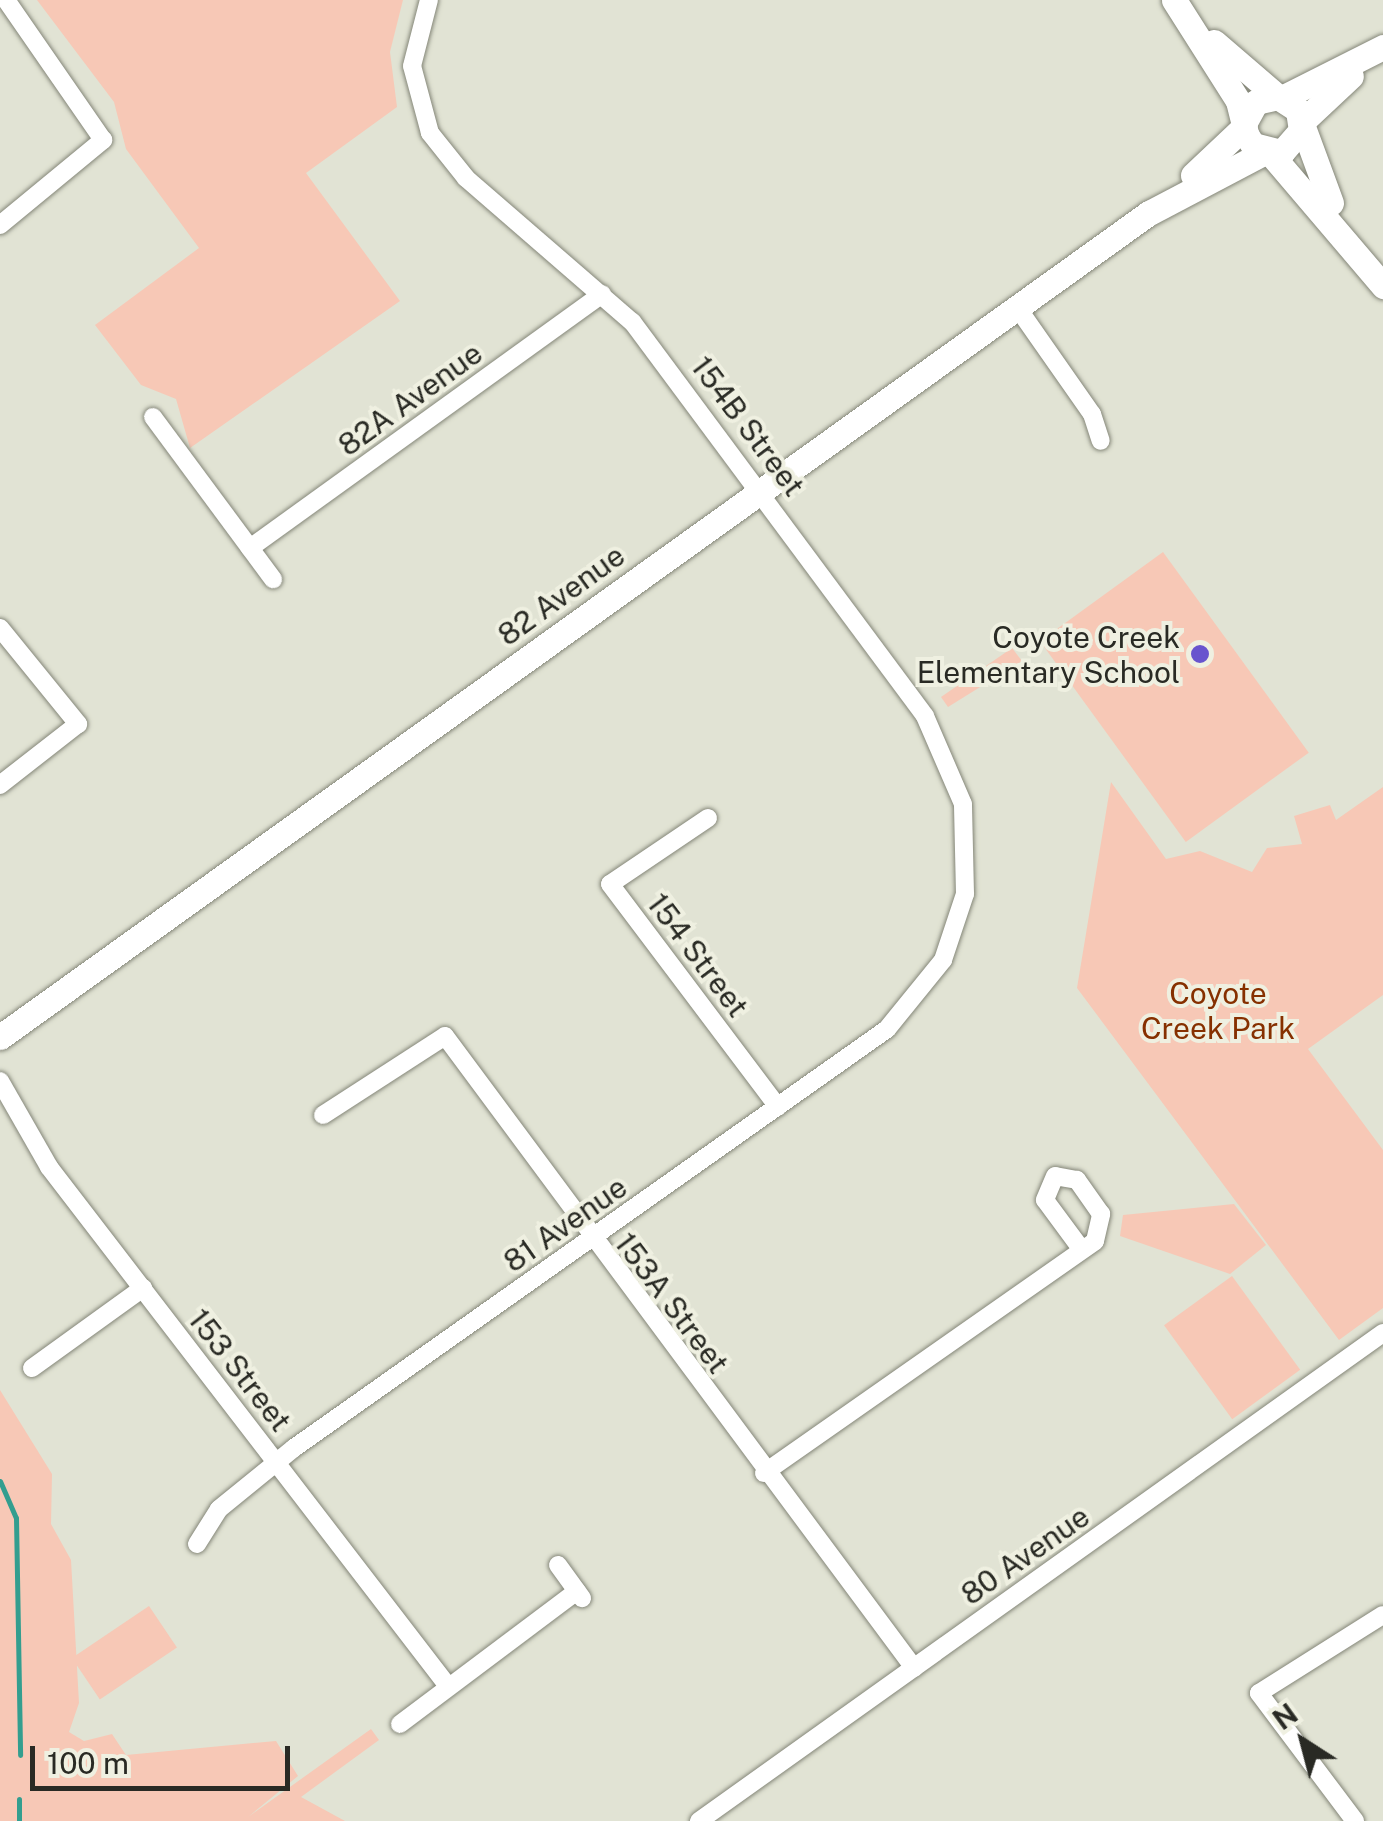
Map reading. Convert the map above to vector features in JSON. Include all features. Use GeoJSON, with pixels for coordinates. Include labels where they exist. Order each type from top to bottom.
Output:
{"type":"FeatureCollection","features":[{"type":"Feature","properties":{"kind":"street"},"geometry":{"type":"LineString","coordinates":[[0,225],[103,140],[6,0]]}},
{"type":"Feature","properties":{"kind":"street","name":"154B Street"},"geometry":{"type":"LineString","coordinates":[[428,0],[412,66],[430,133],[466,178],[602,294],[763,490],[948,755],[968,859],[953,937]]}},
{"type":"Feature","properties":{"kind":"street"},"geometry":{"type":"LineString","coordinates":[[1175,1],[1280,97],[1302,123],[1310,162],[1354,247]]}},
{"type":"Feature","properties":{"kind":"street"},"geometry":{"type":"LineString","coordinates":[[1175,1],[1245,124],[1354,247],[1383,286]]}},
{"type":"Feature","properties":{"kind":"street"},"geometry":{"type":"LineString","coordinates":[[1245,124],[1256,102],[1280,97],[1382,48]]}},
{"type":"Feature","properties":{"kind":"street"},"geometry":{"type":"LineString","coordinates":[[1268,152],[1292,146],[1302,123],[1382,48]]}},
{"type":"Feature","properties":{"kind":"street","name":"82 Avenue"},"geometry":{"type":"LineString","coordinates":[[0,1038],[1159,206],[1245,124]]}},
{"type":"Feature","properties":{"kind":"street","name":"82 Avenue"},"geometry":{"type":"LineString","coordinates":[[1159,206],[1268,152]]}},
{"type":"Feature","properties":{"kind":"street","name":"82A Avenue"},"geometry":{"type":"LineString","coordinates":[[250,548],[602,294]]}},
{"type":"Feature","properties":{"kind":"street"},"geometry":{"type":"LineString","coordinates":[[1018,307],[1092,414],[1100,441]]}},
{"type":"Feature","properties":{"kind":"street"},"geometry":{"type":"LineString","coordinates":[[154,417],[273,579]]}},
{"type":"Feature","properties":{"kind":"street"},"geometry":{"type":"LineString","coordinates":[[0,628],[78,724],[0,786]]}},
{"type":"Feature","properties":{"kind":"street","name":"154 Street"},"geometry":{"type":"LineString","coordinates":[[708,818],[610,884],[778,1107]]}},
{"type":"Feature","properties":{"kind":"street","name":"81 Avenue"},"geometry":{"type":"LineString","coordinates":[[197,1544],[218,1509],[280,1462],[893,1023],[953,937]]}},
{"type":"Feature","properties":{"kind":"street","name":"153A Street"},"geometry":{"type":"LineString","coordinates":[[323,1115],[445,1036],[590,1240],[914,1668]]}},
{"type":"Feature","properties":{"kind":"street","name":"153 Street"},"geometry":{"type":"LineString","coordinates":[[0,1081],[38,1152],[280,1462],[447,1685]]}},
{"type":"Feature","properties":{"kind":"street"},"geometry":{"type":"LineString","coordinates":[[764,1473],[1082,1250]]}},
{"type":"Feature","properties":{"kind":"street"},"geometry":{"type":"LineString","coordinates":[[32,1368],[143,1288]]}},
{"type":"Feature","properties":{"kind":"street","name":"80 Avenue"},"geometry":{"type":"LineString","coordinates":[[698,1821],[1383,1332]]}},
{"type":"Feature","properties":{"kind":"street"},"geometry":{"type":"LineString","coordinates":[[400,1724],[447,1685],[579,1594],[558,1565]]}},
{"type":"Feature","properties":{"kind":"street"},"geometry":{"type":"LineString","coordinates":[[1355,1821],[1259,1693],[1383,1615]]}},
{"type":"Feature","properties":{"kind":"green space"},"geometry":{"type":"Polygon","coordinates":[[[37,0],[403,0],[390,52],[397,107],[306,173],[400,301],[190,448],[176,399],[141,385],[95,325],[199,248],[126,149],[114,102],[37,0]]]}},
{"type":"Feature","properties":{"kind":"green space"},"geometry":{"type":"Polygon","coordinates":[[[1163,552],[1309,753],[1186,842],[1040,641],[1163,552]]]}},
{"type":"Feature","properties":{"kind":"green space"},"geometry":{"type":"Polygon","coordinates":[[[1012,648],[1022,661],[948,707],[941,697],[1012,648]]]}},
{"type":"Feature","properties":{"kind":"green space","name":"Coyote Creek Park"},"geometry":{"type":"Polygon","coordinates":[[[1111,782],[1166,859],[1200,851],[1252,872],[1267,848],[1302,844],[1294,816],[1330,805],[1336,820],[1383,787],[1383,995],[1308,1049],[1383,1150],[1383,1308],[1339,1340],[1077,988],[1111,782]]]}},
{"type":"Feature","properties":{"kind":"green space"},"geometry":{"type":"Polygon","coordinates":[[[1234,1204],[1266,1245],[1230,1274],[1120,1236],[1123,1215],[1234,1204]]]}},
{"type":"Feature","properties":{"kind":"green space"},"geometry":{"type":"Polygon","coordinates":[[[1232,1276],[1300,1370],[1232,1419],[1164,1325],[1232,1276]]]}},
{"type":"Feature","properties":{"kind":"green space"},"geometry":{"type":"Polygon","coordinates":[[[0,1390],[52,1474],[51,1524],[71,1560],[79,1703],[69,1732],[84,1741],[112,1734],[126,1755],[276,1741],[298,1776],[248,1817],[371,1729],[379,1740],[301,1797],[345,1821],[0,1821],[0,1390]]]}},
{"type":"Feature","properties":{"kind":"green space"},"geometry":{"type":"Polygon","coordinates":[[[149,1606],[177,1647],[100,1699],[72,1658],[149,1606]]]}},
{"type":"Feature","properties":{"kind":"waterway"},"geometry":{"type":"LineString","coordinates":[[0,1481],[16,1518],[20,1755]]}},
{"type":"Feature","properties":{"kind":"waterway"},"geometry":{"type":"LineString","coordinates":[[19,1799],[19,1821]]}},
{"type":"Feature","properties":{"kind":"place","name":"Coyote Creek Elementary School"},"geometry":{"type":"Point","coordinates":[1200,654]}}]}
